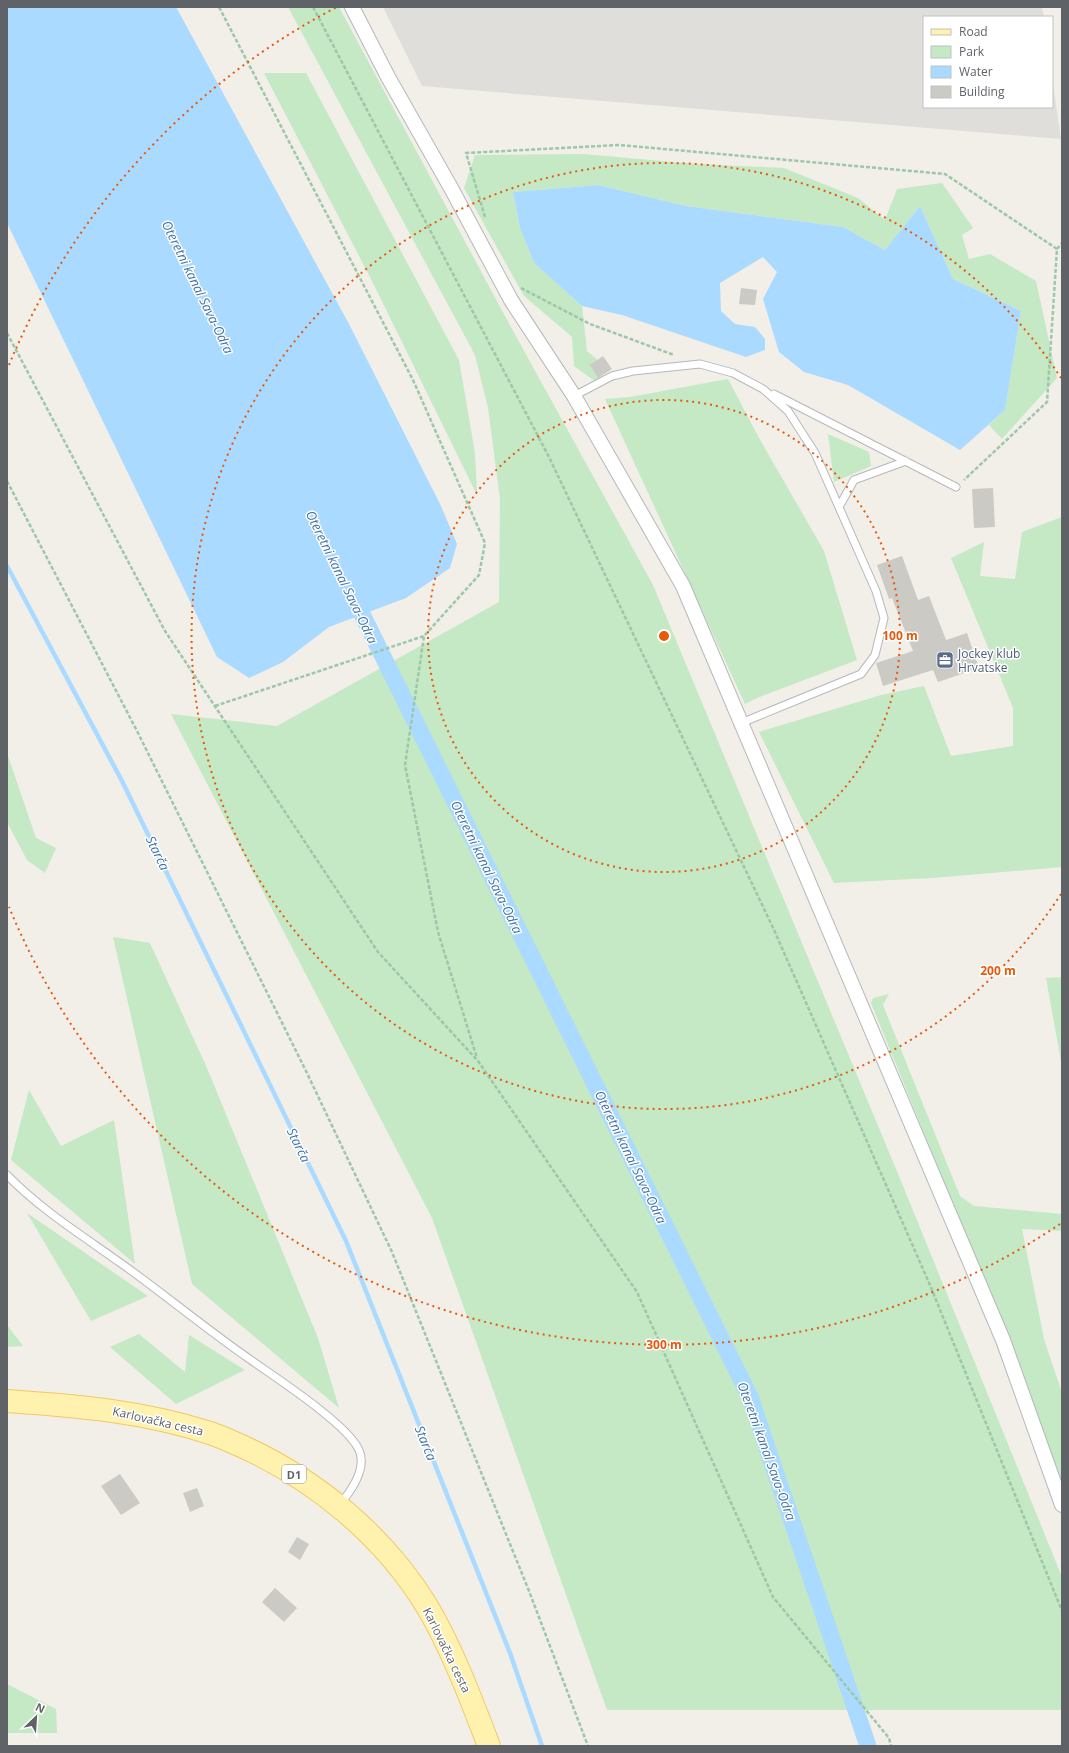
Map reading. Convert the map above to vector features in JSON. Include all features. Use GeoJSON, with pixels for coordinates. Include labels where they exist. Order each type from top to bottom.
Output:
{"type":"FeatureCollection","features":[{"type":"Feature","properties":{"kind":"main road","name":"Karlovačka cesta"},"geometry":{"type":"LineString","coordinates":[[7,1401],[87,1406],[134,1414],[212,1433],[262,1455],[290,1471],[339,1506],[385,1550],[427,1606],[442,1633],[465,1684],[489,1746]]}},
{"type":"Feature","properties":{"kind":"street"},"geometry":{"type":"LineString","coordinates":[[352,7],[388,77],[451,188],[510,300],[574,396],[683,586],[1003,1340],[1062,1505]]}},
{"type":"Feature","properties":{"kind":"lane"},"geometry":{"type":"LineString","coordinates":[[574,396],[612,376],[700,364],[733,373],[956,487]]}},
{"type":"Feature","properties":{"kind":"lane"},"geometry":{"type":"LineString","coordinates":[[741,723],[861,674],[875,655],[884,618],[876,591],[815,453],[788,411],[763,389]]}},
{"type":"Feature","properties":{"kind":"lane"},"geometry":{"type":"LineString","coordinates":[[839,507],[854,480],[906,461]]}},
{"type":"Feature","properties":{"kind":"lane"},"geometry":{"type":"LineString","coordinates":[[7,1176],[69,1228],[121,1263],[235,1349],[294,1390],[353,1440],[359,1450],[361,1462],[350,1492],[339,1506]]}},
{"type":"Feature","properties":{"kind":"path"},"geometry":{"type":"LineString","coordinates":[[215,706],[424,636],[479,575],[485,543],[413,380],[219,7]]}},
{"type":"Feature","properties":{"kind":"path"},"geometry":{"type":"LineString","coordinates":[[313,7],[549,457],[775,932],[930,1285],[1062,1611]]}},
{"type":"Feature","properties":{"kind":"path"},"geometry":{"type":"LineString","coordinates":[[487,224],[466,153],[619,145],[945,174],[1057,249]]}},
{"type":"Feature","properties":{"kind":"path"},"geometry":{"type":"LineString","coordinates":[[956,487],[1047,402],[1057,249],[1062,243]]}},
{"type":"Feature","properties":{"kind":"path"},"geometry":{"type":"LineString","coordinates":[[518,286],[590,324],[700,364]]}},
{"type":"Feature","properties":{"kind":"path"},"geometry":{"type":"LineString","coordinates":[[7,333],[166,631],[215,706],[378,952],[478,1061],[637,1292],[773,1597],[889,1738],[891,1746]]}},
{"type":"Feature","properties":{"kind":"path"},"geometry":{"type":"LineString","coordinates":[[7,481],[137,730],[306,1070],[392,1252],[529,1591],[588,1746]]}},
{"type":"Feature","properties":{"kind":"path"},"geometry":{"type":"LineString","coordinates":[[424,636],[406,765],[438,932],[478,1061]]}},
{"type":"Feature","properties":{"kind":"shaded area"},"geometry":{"type":"Polygon","coordinates":[[[383,7],[1042,7],[1044,16],[923,16],[923,108],[1053,108],[1053,84],[1061,139],[422,86],[383,7]]]}},
{"type":"Feature","properties":{"kind":"green space"},"geometry":{"type":"Polygon","coordinates":[[[288,7],[339,7],[506,318],[653,585],[901,1181],[1062,1577],[1062,1710],[607,1710],[432,1218],[171,714],[277,726],[499,602],[500,499],[488,408],[475,355],[288,7]]]}},
{"type":"Feature","properties":{"kind":"green space"},"geometry":{"type":"Polygon","coordinates":[[[264,73],[306,73],[459,360],[475,453],[477,495],[372,281],[264,73]]]}},
{"type":"Feature","properties":{"kind":"green space"},"geometry":{"type":"Polygon","coordinates":[[[583,154],[697,164],[784,168],[858,198],[885,220],[897,189],[942,183],[973,228],[962,235],[969,259],[990,254],[1036,281],[1057,378],[1002,439],[989,425],[1005,410],[1021,311],[953,279],[920,206],[885,250],[843,227],[686,206],[598,185],[513,192],[520,228],[534,263],[582,306],[587,351],[607,368],[596,382],[574,366],[572,337],[524,296],[464,188],[475,155],[583,154]]]}},
{"type":"Feature","properties":{"kind":"green space"},"geometry":{"type":"Polygon","coordinates":[[[728,379],[759,438],[824,551],[857,660],[745,704],[605,399],[630,397],[728,379]]]}},
{"type":"Feature","properties":{"kind":"green space"},"geometry":{"type":"Polygon","coordinates":[[[828,434],[869,452],[871,466],[834,482],[828,434]]]}},
{"type":"Feature","properties":{"kind":"green space"},"geometry":{"type":"Polygon","coordinates":[[[1062,517],[1062,867],[932,878],[834,883],[759,732],[881,695],[924,686],[951,756],[1013,746],[1013,708],[951,558],[984,542],[980,576],[1015,579],[1022,532],[1062,517]]]}},
{"type":"Feature","properties":{"kind":"green space"},"geometry":{"type":"Polygon","coordinates":[[[7,753],[36,838],[56,848],[45,873],[27,860],[7,822],[7,753]]]}},
{"type":"Feature","properties":{"kind":"green space"},"geometry":{"type":"Polygon","coordinates":[[[113,937],[150,943],[207,1068],[318,1338],[339,1408],[192,1284],[113,937]]]}},
{"type":"Feature","properties":{"kind":"green space"},"geometry":{"type":"Polygon","coordinates":[[[1062,977],[1062,1067],[1046,978],[1062,977]]]}},
{"type":"Feature","properties":{"kind":"green space"},"geometry":{"type":"Polygon","coordinates":[[[889,994],[883,1005],[960,1196],[974,1206],[1062,1214],[1062,1231],[1022,1229],[1044,1339],[1062,1393],[1062,1483],[961,1224],[871,1003],[873,998],[889,994]]]}},
{"type":"Feature","properties":{"kind":"green space"},"geometry":{"type":"Polygon","coordinates":[[[29,1090],[61,1146],[114,1120],[135,1264],[11,1160],[29,1090]]]}},
{"type":"Feature","properties":{"kind":"green space"},"geometry":{"type":"Polygon","coordinates":[[[27,1213],[148,1296],[91,1321],[27,1213]]]}},
{"type":"Feature","properties":{"kind":"green space"},"geometry":{"type":"Polygon","coordinates":[[[7,1325],[23,1346],[7,1347],[7,1325]]]}},
{"type":"Feature","properties":{"kind":"green space"},"geometry":{"type":"Polygon","coordinates":[[[139,1334],[185,1372],[189,1335],[245,1370],[176,1404],[110,1347],[139,1334]]]}},
{"type":"Feature","properties":{"kind":"green space"},"geometry":{"type":"Polygon","coordinates":[[[7,1684],[56,1709],[57,1733],[7,1733],[7,1684]]]}},
{"type":"Feature","properties":{"kind":"water"},"geometry":{"type":"Polygon","coordinates":[[[7,7],[176,7],[349,324],[441,506],[457,544],[450,568],[406,598],[329,627],[283,662],[249,678],[217,657],[7,223],[7,7]]]}},
{"type":"Feature","properties":{"kind":"water"},"geometry":{"type":"Polygon","coordinates":[[[598,185],[686,206],[843,227],[885,250],[920,206],[953,279],[1021,311],[1005,410],[960,450],[848,385],[804,372],[779,352],[763,299],[777,272],[763,257],[720,283],[721,311],[735,324],[755,327],[765,339],[765,350],[746,357],[622,315],[582,306],[534,263],[520,228],[513,192],[598,185]]]}},
{"type":"Feature","properties":{"kind":"building"},"geometry":{"type":"Polygon","coordinates":[[[741,288],[757,290],[755,305],[739,304],[741,288]]]}},
{"type":"Feature","properties":{"kind":"building"},"geometry":{"type":"Polygon","coordinates":[[[603,356],[612,369],[598,378],[590,365],[603,356]]]}},
{"type":"Feature","properties":{"kind":"building"},"geometry":{"type":"Polygon","coordinates":[[[993,488],[995,527],[974,528],[972,489],[993,488]]]}},
{"type":"Feature","properties":{"kind":"building"},"geometry":{"type":"Polygon","coordinates":[[[902,556],[918,600],[929,596],[946,640],[967,633],[979,668],[938,682],[933,670],[883,686],[876,663],[913,651],[892,598],[889,599],[877,565],[902,556]]]}},
{"type":"Feature","properties":{"kind":"building"},"geometry":{"type":"Polygon","coordinates":[[[120,1474],[140,1503],[121,1515],[101,1486],[120,1474]]]}},
{"type":"Feature","properties":{"kind":"building"},"geometry":{"type":"Polygon","coordinates":[[[197,1488],[204,1506],[190,1512],[183,1493],[197,1488]]]}},
{"type":"Feature","properties":{"kind":"building"},"geometry":{"type":"Polygon","coordinates":[[[297,1537],[309,1544],[300,1560],[288,1552],[297,1537]]]}},
{"type":"Feature","properties":{"kind":"building"},"geometry":{"type":"Polygon","coordinates":[[[275,1588],[297,1608],[284,1622],[262,1602],[275,1588]]]}},
{"type":"Feature","properties":{"kind":"waterway","name":"Starča"},"geometry":{"type":"LineString","coordinates":[[7,566],[122,781],[346,1241],[510,1653],[542,1746]]}},
{"type":"Feature","properties":{"kind":"waterway","name":"Oteretni kanal Sava-Odra"},"geometry":{"type":"LineString","coordinates":[[352,594],[750,1397],[868,1746]]}},
{"type":"Feature","properties":{"kind":"place","name":"Jockey klub Hrvatske"},"geometry":{"type":"Point","coordinates":[945,660]}}]}
